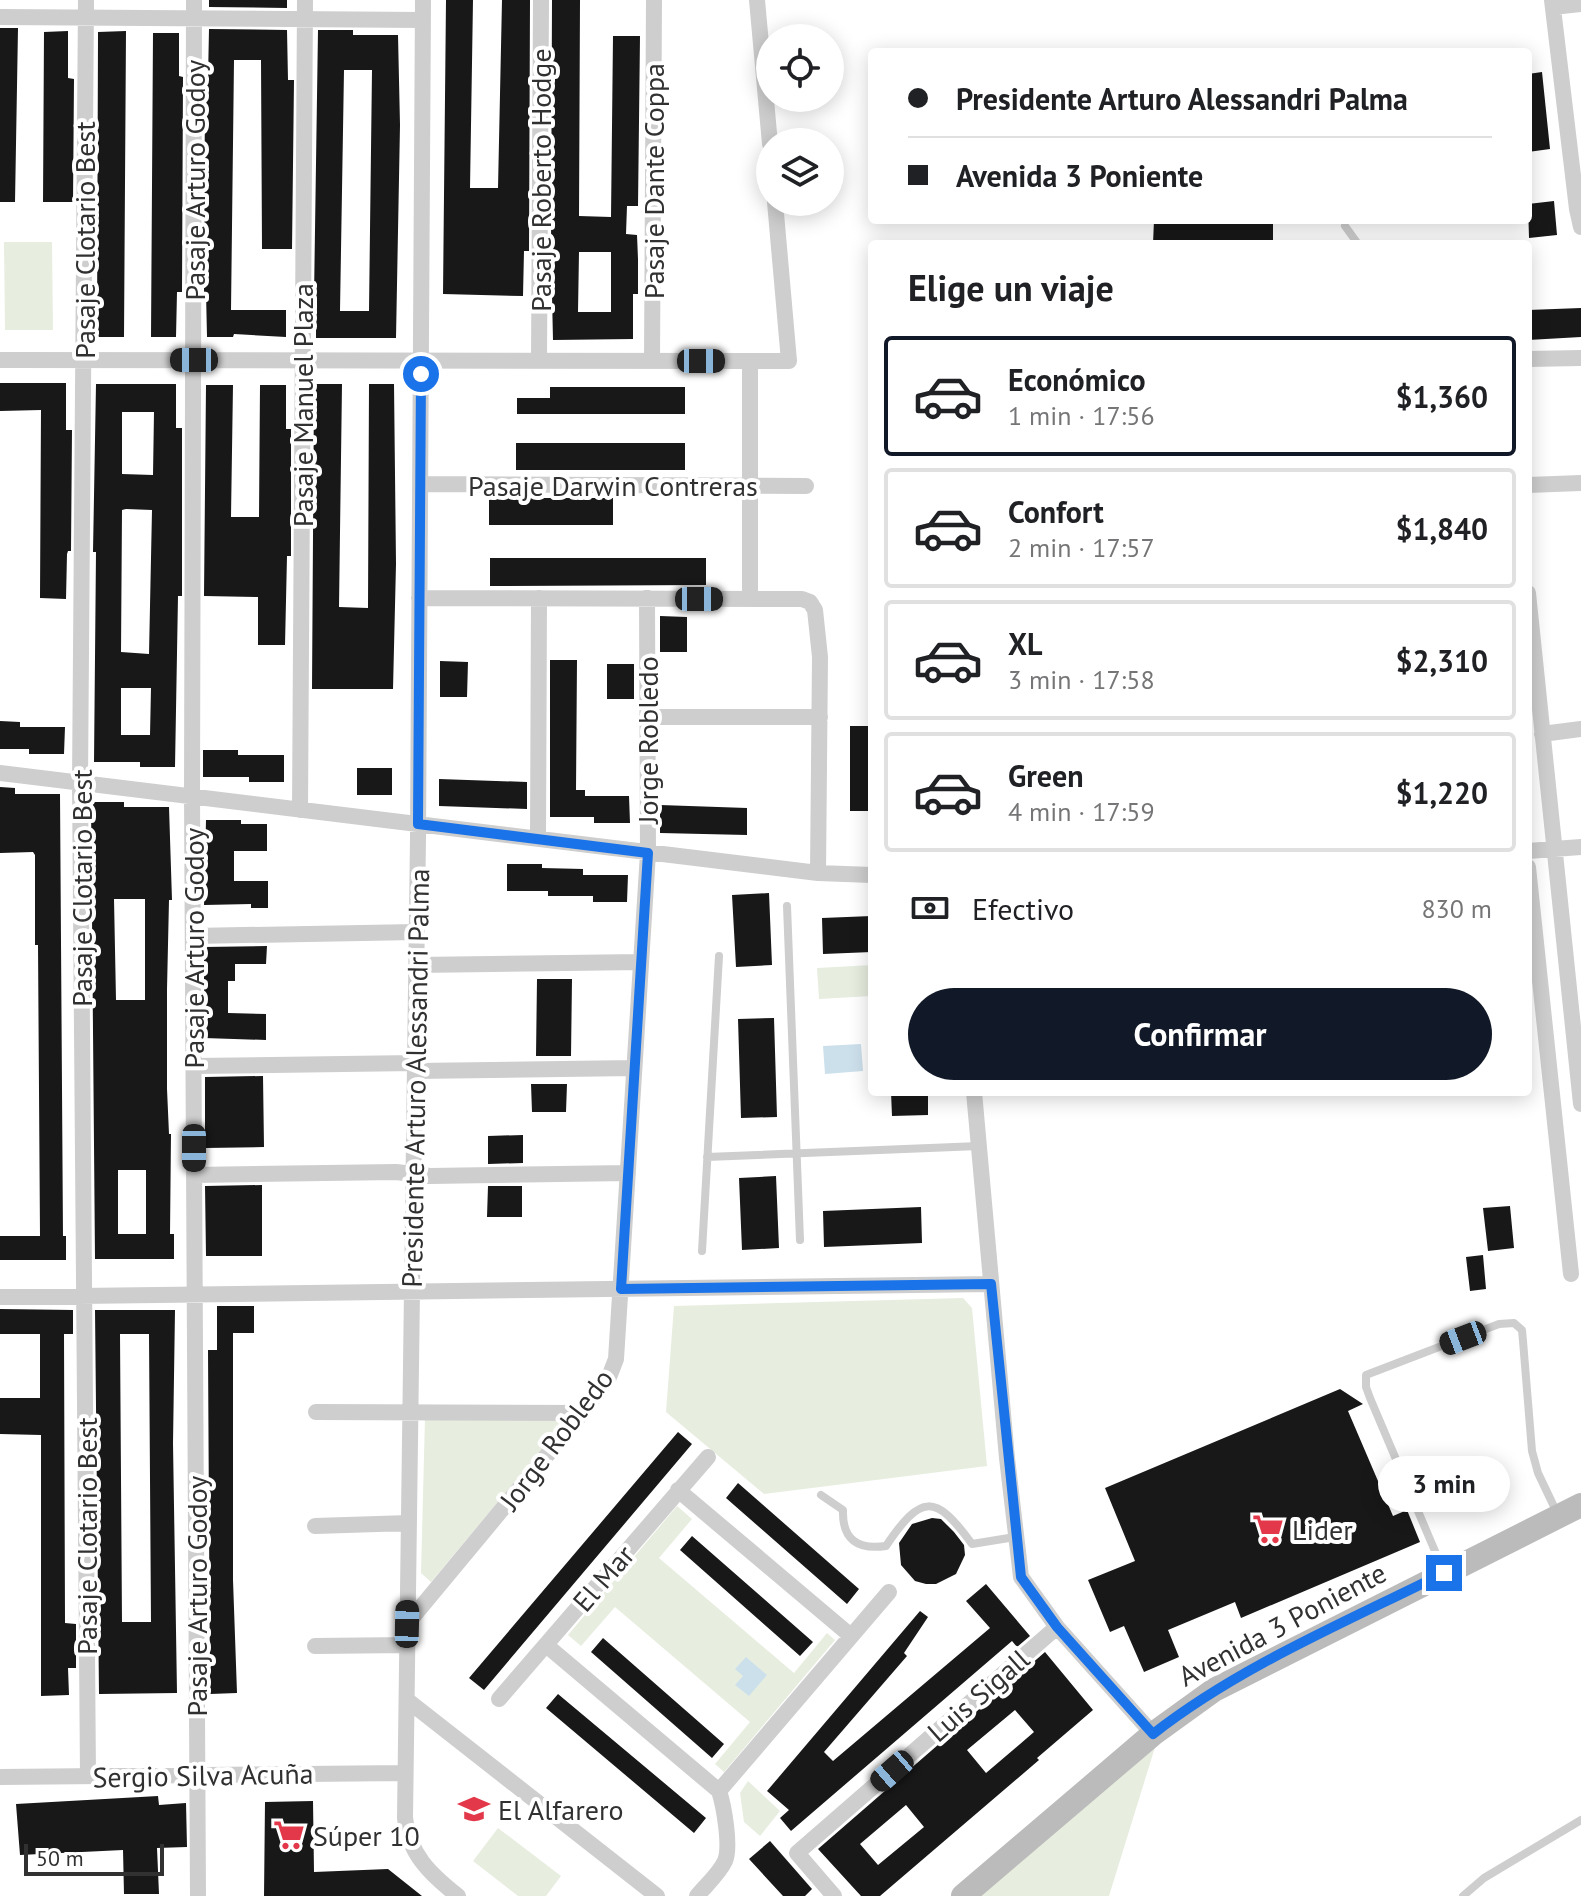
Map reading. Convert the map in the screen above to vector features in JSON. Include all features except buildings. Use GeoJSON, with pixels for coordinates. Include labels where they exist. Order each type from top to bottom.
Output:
{"type":"FeatureCollection","features":[{"type":"Feature","properties":{"kind":"main road","name":"Avenida 3 Poniente"},"geometry":{"type":"LineString","coordinates":[[963,1896],[1191,1705],[1238,1677],[1573,1511]]}},
{"type":"Feature","properties":{"kind":"street","name":"Pasaje Clotario Best"},"geometry":{"type":"LineString","coordinates":[[86,0],[80,782],[88,1776]]}},
{"type":"Feature","properties":{"kind":"street","name":"Pasaje Arturo Godoy"},"geometry":{"type":"LineString","coordinates":[[194,0],[192,796],[198,1896]]}},
{"type":"Feature","properties":{"kind":"street","name":"Pasaje Manuel Plaza"},"geometry":{"type":"LineString","coordinates":[[300,810],[305,0]]}},
{"type":"Feature","properties":{"kind":"street","name":"Presidente Arturo Alessandri Palma"},"geometry":{"type":"LineString","coordinates":[[423,0],[418,824],[405,1818],[412,1847],[424,1867],[458,1896]]}},
{"type":"Feature","properties":{"kind":"street","name":"Pasaje Roberto Hodge"},"geometry":{"type":"LineString","coordinates":[[539,361],[541,0]]}},
{"type":"Feature","properties":{"kind":"street","name":"Pasaje Dante Coppa"},"geometry":{"type":"LineString","coordinates":[[652,361],[654,0]]}},
{"type":"Feature","properties":{"kind":"street"},"geometry":{"type":"LineString","coordinates":[[757,0],[769,128]]}},
{"type":"Feature","properties":{"kind":"street"},"geometry":{"type":"LineString","coordinates":[[1581,4],[1553,4],[1574,123],[1581,227]]}},
{"type":"Feature","properties":{"kind":"street"},"geometry":{"type":"LineString","coordinates":[[0,17],[423,20]]}},
{"type":"Feature","properties":{"kind":"street"},"geometry":{"type":"LineString","coordinates":[[0,360],[789,361],[776,216]]}},
{"type":"Feature","properties":{"kind":"street"},"geometry":{"type":"LineString","coordinates":[[1532,359],[1581,358]]}},
{"type":"Feature","properties":{"kind":"street"},"geometry":{"type":"LineString","coordinates":[[750,361],[750,599]]}},
{"type":"Feature","properties":{"kind":"street"},"geometry":{"type":"LineString","coordinates":[[1532,485],[1581,483]]}},
{"type":"Feature","properties":{"kind":"street","name":"Pasaje Darwin Contreras"},"geometry":{"type":"LineString","coordinates":[[420,484],[806,486]]}},
{"type":"Feature","properties":{"kind":"street"},"geometry":{"type":"LineString","coordinates":[[419,598],[802,599],[810,602],[815,610],[820,657],[818,873]]}},
{"type":"Feature","properties":{"kind":"street"},"geometry":{"type":"LineString","coordinates":[[538,839],[539,598]]}},
{"type":"Feature","properties":{"kind":"street","name":"Jorge Robledo"},"geometry":{"type":"LineString","coordinates":[[407,1624],[582,1413],[614,1367],[648,853],[647,598]]}},
{"type":"Feature","properties":{"kind":"street"},"geometry":{"type":"LineString","coordinates":[[1532,633],[1554,850],[1575,968],[1581,1104]]}},
{"type":"Feature","properties":{"kind":"street"},"geometry":{"type":"LineString","coordinates":[[647,717],[820,717]]}},
{"type":"Feature","properties":{"kind":"street"},"geometry":{"type":"LineString","coordinates":[[1542,734],[1581,729]]}},
{"type":"Feature","properties":{"kind":"street"},"geometry":{"type":"LineString","coordinates":[[0,773],[818,873],[868,875]]}},
{"type":"Feature","properties":{"kind":"street"},"geometry":{"type":"LineString","coordinates":[[1532,851],[1581,847]]}},
{"type":"Feature","properties":{"kind":"street"},"geometry":{"type":"LineString","coordinates":[[1532,905],[1571,1274]]}},
{"type":"Feature","properties":{"kind":"street"},"geometry":{"type":"LineString","coordinates":[[193,936],[416,932]]}},
{"type":"Feature","properties":{"kind":"street"},"geometry":{"type":"LineString","coordinates":[[416,965],[641,962]]}},
{"type":"Feature","properties":{"kind":"street"},"geometry":{"type":"LineString","coordinates":[[194,1066],[634,1068]]}},
{"type":"Feature","properties":{"kind":"street"},"geometry":{"type":"LineString","coordinates":[[974,1096],[1015,1537],[1024,1585],[1057,1627],[1153,1734]]}},
{"type":"Feature","properties":{"kind":"street"},"geometry":{"type":"LineString","coordinates":[[194,1175],[628,1173]]}},
{"type":"Feature","properties":{"kind":"street"},"geometry":{"type":"LineString","coordinates":[[0,1297],[991,1284]]}},
{"type":"Feature","properties":{"kind":"street"},"geometry":{"type":"LineString","coordinates":[[316,1412],[582,1413]]}},
{"type":"Feature","properties":{"kind":"street","name":"El Mar"},"geometry":{"type":"LineString","coordinates":[[499,1699],[708,1457]]}},
{"type":"Feature","properties":{"kind":"street"},"geometry":{"type":"LineString","coordinates":[[678,1490],[851,1636]]}},
{"type":"Feature","properties":{"kind":"street"},"geometry":{"type":"LineString","coordinates":[[315,1526],[409,1523]]}},
{"type":"Feature","properties":{"kind":"street"},"geometry":{"type":"LineString","coordinates":[[719,1791],[889,1592]]}},
{"type":"Feature","properties":{"kind":"street","name":"Luis Sigall"},"geometry":{"type":"LineString","coordinates":[[834,1896],[797,1853],[1057,1627]]}},
{"type":"Feature","properties":{"kind":"street"},"geometry":{"type":"LineString","coordinates":[[315,1646],[407,1645]]}},
{"type":"Feature","properties":{"kind":"street"},"geometry":{"type":"LineString","coordinates":[[546,1645],[719,1791],[724,1805],[727,1856],[697,1896]]}},
{"type":"Feature","properties":{"kind":"street"},"geometry":{"type":"LineString","coordinates":[[407,1700],[657,1896]]}},
{"type":"Feature","properties":{"kind":"street","name":"Sergio Silva Acuña"},"geometry":{"type":"LineString","coordinates":[[0,1777],[405,1773]]}},
{"type":"Feature","properties":{"kind":"lane"},"geometry":{"type":"LineString","coordinates":[[1345,226],[1355,240]]}},
{"type":"Feature","properties":{"kind":"lane"},"geometry":{"type":"LineString","coordinates":[[787,906],[800,1240]]}},
{"type":"Feature","properties":{"kind":"lane"},"geometry":{"type":"LineString","coordinates":[[702,1251],[719,956]]}},
{"type":"Feature","properties":{"kind":"lane"},"geometry":{"type":"LineString","coordinates":[[707,1157],[979,1146]]}},
{"type":"Feature","properties":{"kind":"lane"},"geometry":{"type":"LineString","coordinates":[[1444,1573],[1370,1398],[1366,1375],[1499,1324],[1514,1323],[1522,1330],[1532,1451],[1538,1473],[1573,1511]]}},
{"type":"Feature","properties":{"kind":"lane"},"geometry":{"type":"LineString","coordinates":[[821,1495],[843,1510],[843,1525],[852,1540],[867,1549],[886,1546],[902,1521],[915,1508],[936,1506],[952,1517],[972,1544],[1015,1537]]}},
{"type":"Feature","properties":{"kind":"lane"},"geometry":{"type":"LineString","coordinates":[[1463,1896],[1484,1878],[1581,1820]]}},
{"type":"Feature","properties":{"kind":"shaded area"},"geometry":{"type":"Polygon","coordinates":[[[4,242],[52,242],[53,330],[5,330],[4,242]]]}},
{"type":"Feature","properties":{"kind":"shaded area"},"geometry":{"type":"Polygon","coordinates":[[[868,965],[868,996],[819,999],[817,968],[868,965]]]}},
{"type":"Feature","properties":{"kind":"shaded area"},"geometry":{"type":"Polygon","coordinates":[[[963,1298],[972,1308],[987,1466],[764,1494],[666,1412],[674,1306],[963,1298]]]}},
{"type":"Feature","properties":{"kind":"shaded area"},"geometry":{"type":"Polygon","coordinates":[[[425,1418],[564,1418],[564,1423],[431,1582],[421,1573],[425,1418]]]}},
{"type":"Feature","properties":{"kind":"shaded area"},"geometry":{"type":"Polygon","coordinates":[[[677,1506],[692,1519],[659,1558],[794,1673],[827,1633],[835,1640],[724,1772],[715,1764],[750,1722],[615,1607],[581,1646],[568,1635],[677,1506]]]}},
{"type":"Feature","properties":{"kind":"shaded area"},"geometry":{"type":"Polygon","coordinates":[[[1156,1744],[1109,1896],[976,1896],[1156,1744]]]}},
{"type":"Feature","properties":{"kind":"shaded area"},"geometry":{"type":"Polygon","coordinates":[[[748,1781],[780,1811],[760,1836],[744,1822],[740,1793],[748,1781]]]}},
{"type":"Feature","properties":{"kind":"shaded area"},"geometry":{"type":"Polygon","coordinates":[[[498,1828],[561,1876],[546,1896],[518,1896],[473,1861],[498,1828]]]}},
{"type":"Feature","properties":{"kind":"water"},"geometry":{"type":"Polygon","coordinates":[[[861,1044],[863,1071],[825,1074],[823,1046],[861,1044]]]}},
{"type":"Feature","properties":{"kind":"water"},"geometry":{"type":"Polygon","coordinates":[[[746,1657],[767,1675],[749,1696],[735,1685],[743,1676],[735,1669],[746,1657]]]}},
{"type":"Feature","properties":{"kind":"place","name":"Lider"},"geometry":{"type":"Point","coordinates":[1268,1529]}},
{"type":"Feature","properties":{"kind":"place","name":"El Alfarero"},"geometry":{"type":"Point","coordinates":[474,1809]}},
{"type":"Feature","properties":{"kind":"place","name":"Súper 10"},"geometry":{"type":"Point","coordinates":[289,1835]}},
{"type":"Feature","properties":{"kind":"route"},"geometry":{"type":"LineString","coordinates":[[421,374],[418,824],[648,853],[621,1289],[991,1284],[1021,1577],[1057,1627],[1153,1734],[1214,1690],[1444,1573]]}}]}
